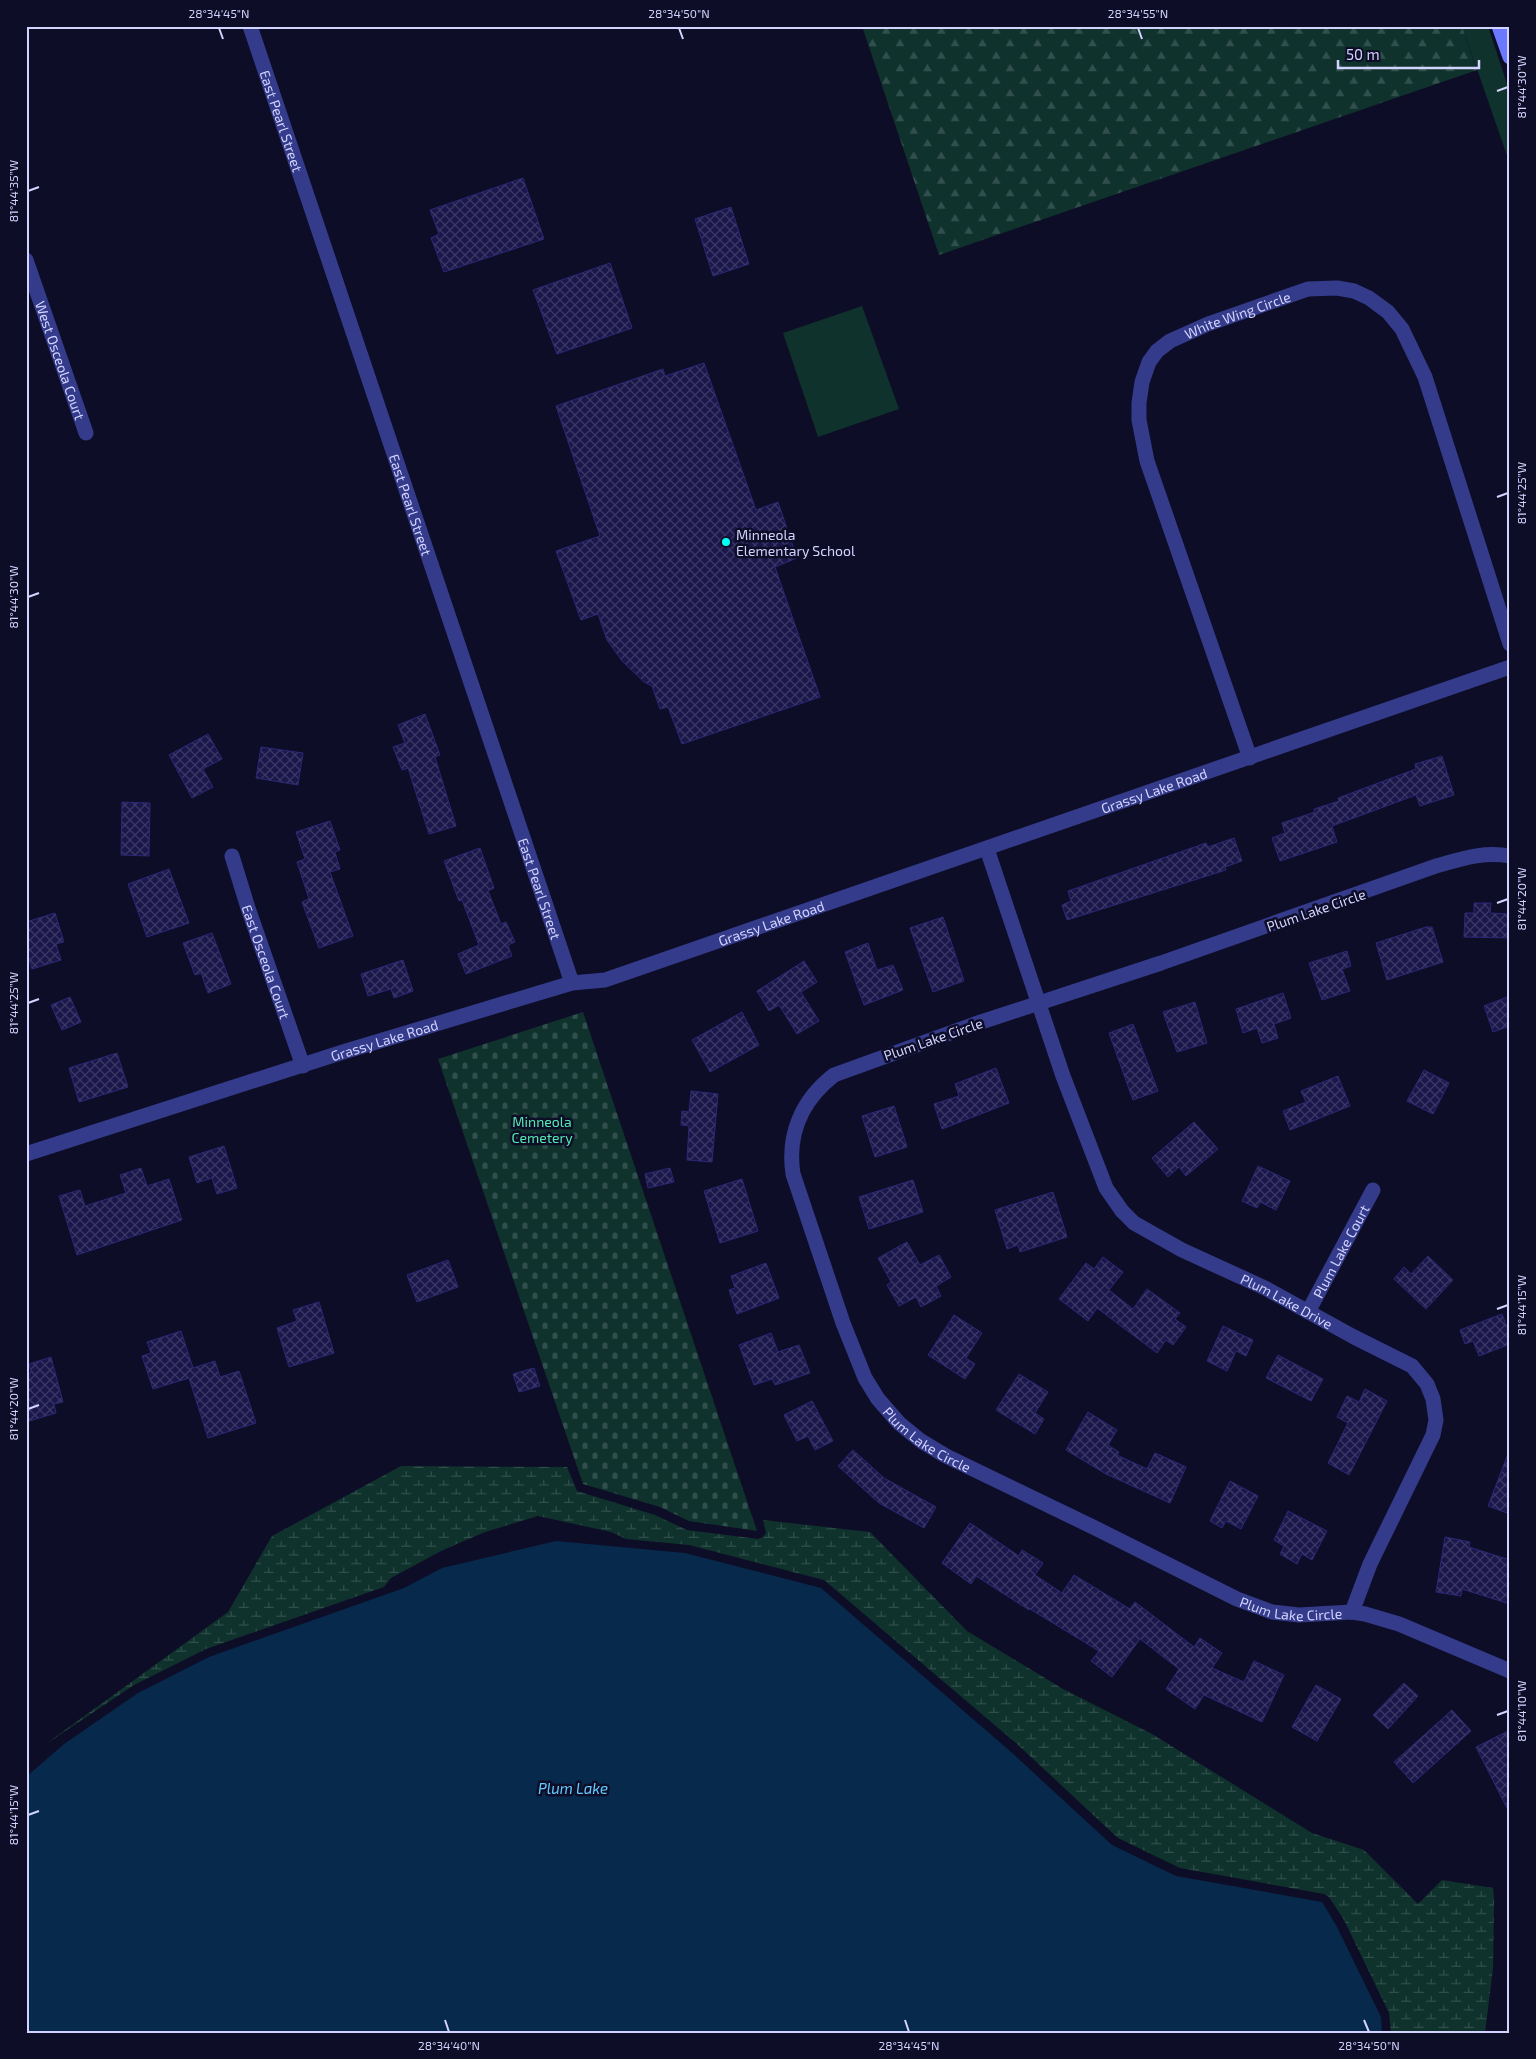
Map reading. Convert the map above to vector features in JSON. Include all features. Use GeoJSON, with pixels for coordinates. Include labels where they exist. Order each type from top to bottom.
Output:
{"type":"FeatureCollection","features":[{"type":"Feature","properties":{"kind":"street","name":"East Pearl Street"},"geometry":{"type":"LineString","coordinates":[[250,26],[572,984]]}},
{"type":"Feature","properties":{"kind":"street"},"geometry":{"type":"LineString","coordinates":[[1499,26],[1510,57]]}},
{"type":"Feature","properties":{"kind":"street","name":"West Osceola Court"},"geometry":{"type":"LineString","coordinates":[[26,260],[86,433]]}},
{"type":"Feature","properties":{"kind":"street","name":"White Wing Circle"},"geometry":{"type":"LineString","coordinates":[[1250,758],[1147,461],[1140,420],[1139,403],[1142,382],[1149,362],[1156,351],[1170,341],[1208,324],[1308,289],[1337,288],[1354,291],[1369,298],[1388,312],[1402,329],[1425,378],[1510,644]]}},
{"type":"Feature","properties":{"kind":"street","name":"Grassy Lake Road"},"geometry":{"type":"LineString","coordinates":[[27,1150],[303,1066],[343,1052],[572,984],[605,980],[1250,758],[1510,666]]}},
{"type":"Feature","properties":{"kind":"street"},"geometry":{"type":"LineString","coordinates":[[987,849],[1038,1004]]}},
{"type":"Feature","properties":{"kind":"street","name":"Plum Lake Circle"},"geometry":{"type":"LineString","coordinates":[[1510,856],[1498,854],[1475,855],[1436,866],[1179,957],[866,1062],[834,1075],[810,1099],[799,1117],[793,1137],[791,1160],[793,1174],[843,1323],[865,1378],[878,1398],[899,1422],[921,1441],[946,1456],[1091,1526],[1237,1600],[1272,1612],[1299,1615],[1352,1612],[1399,1624],[1510,1671]]}},
{"type":"Feature","properties":{"kind":"street","name":"East Osceola Court"},"geometry":{"type":"LineString","coordinates":[[232,856],[303,1066]]}},
{"type":"Feature","properties":{"kind":"street","name":"Plum Lake Drive"},"geometry":{"type":"LineString","coordinates":[[1038,1004],[1063,1076],[1106,1188],[1122,1212],[1134,1223],[1182,1250],[1265,1288],[1412,1366],[1427,1384],[1433,1399],[1436,1420],[1433,1435],[1370,1564],[1352,1612]]}},
{"type":"Feature","properties":{"kind":"street","name":"Plum Lake Court"},"geometry":{"type":"LineString","coordinates":[[1308,1312],[1373,1190]]}},
{"type":"Feature","properties":{"kind":"green space"},"geometry":{"type":"Polygon","coordinates":[[[862,26],[1462,26],[1477,70],[939,255],[862,26]]]}},
{"type":"Feature","properties":{"kind":"green space"},"geometry":{"type":"Polygon","coordinates":[[[1462,26],[1488,26],[1510,93],[1510,164],[1462,26]]]}},
{"type":"Feature","properties":{"kind":"green space"},"geometry":{"type":"Polygon","coordinates":[[[862,306],[899,409],[818,437],[783,333],[862,306]]]}},
{"type":"Feature","properties":{"kind":"green space","name":"Minneola Cemetery"},"geometry":{"type":"Polygon","coordinates":[[[583,1012],[757,1531],[689,1521],[660,1507],[583,1484],[438,1059],[583,1012]]]}},
{"type":"Feature","properties":{"kind":"green space"},"geometry":{"type":"Polygon","coordinates":[[[401,1466],[567,1467],[577,1491],[655,1515],[687,1530],[758,1539],[766,1533],[763,1520],[870,1532],[967,1631],[1063,1689],[1152,1734],[1312,1833],[1364,1850],[1418,1904],[1442,1880],[1493,1888],[1493,1968],[1485,2033],[1391,2033],[1389,2013],[1344,1920],[1329,1897],[1324,1894],[1180,1868],[1118,1838],[1017,1744],[824,1580],[689,1545],[626,1539],[611,1532],[538,1516],[485,1532],[443,1550],[391,1578],[384,1587],[206,1649],[134,1685],[43,1746],[228,1612],[272,1536],[401,1466]]]}},
{"type":"Feature","properties":{"kind":"water","name":"Plum Lake"},"geometry":{"type":"Polygon","coordinates":[[[556,1541],[685,1553],[821,1588],[1010,1751],[1112,1845],[1176,1876],[1322,1902],[1336,1925],[1381,2017],[1382,2033],[26,2033],[26,1777],[64,1744],[138,1693],[209,1657],[404,1588],[442,1568],[556,1541]]]}},
{"type":"Feature","properties":{"kind":"building"},"geometry":{"type":"Polygon","coordinates":[[[523,178],[544,239],[444,272],[431,238],[439,234],[430,210],[523,178]]]}},
{"type":"Feature","properties":{"kind":"building"},"geometry":{"type":"Polygon","coordinates":[[[731,207],[749,264],[713,276],[695,219],[731,207]]]}},
{"type":"Feature","properties":{"kind":"building"},"geometry":{"type":"Polygon","coordinates":[[[610,263],[632,328],[557,354],[533,290],[610,263]]]}},
{"type":"Feature","properties":{"kind":"building"},"geometry":{"type":"Polygon","coordinates":[[[704,363],[756,510],[778,502],[797,558],[775,567],[820,697],[682,744],[668,707],[660,709],[652,686],[644,682],[622,661],[607,640],[598,614],[581,620],[556,551],[600,536],[556,406],[663,369],[665,376],[704,363]]]}},
{"type":"Feature","properties":{"kind":"building"},"geometry":{"type":"Polygon","coordinates":[[[425,714],[440,755],[435,757],[456,826],[429,834],[408,768],[402,770],[393,747],[405,743],[398,725],[425,714]]]}},
{"type":"Feature","properties":{"kind":"building"},"geometry":{"type":"Polygon","coordinates":[[[208,734],[222,759],[203,769],[213,787],[192,798],[169,755],[208,734]]]}},
{"type":"Feature","properties":{"kind":"building"},"geometry":{"type":"Polygon","coordinates":[[[261,747],[303,753],[298,785],[256,778],[261,747]]]}},
{"type":"Feature","properties":{"kind":"building"},"geometry":{"type":"Polygon","coordinates":[[[1442,756],[1454,795],[1420,806],[1416,795],[1332,826],[1337,842],[1280,861],[1272,838],[1285,833],[1282,823],[1315,812],[1314,809],[1339,801],[1338,798],[1416,769],[1415,764],[1442,756]]]}},
{"type":"Feature","properties":{"kind":"building"},"geometry":{"type":"Polygon","coordinates":[[[122,802],[150,803],[149,856],[121,855],[122,802]]]}},
{"type":"Feature","properties":{"kind":"building"},"geometry":{"type":"Polygon","coordinates":[[[330,821],[340,850],[335,852],[340,869],[330,872],[353,936],[319,948],[302,902],[309,899],[297,862],[305,859],[296,832],[330,821]]]}},
{"type":"Feature","properties":{"kind":"building"},"geometry":{"type":"Polygon","coordinates":[[[1234,838],[1242,861],[1225,867],[1226,870],[1067,920],[1062,905],[1071,901],[1068,891],[1206,843],[1208,847],[1234,838]]]}},
{"type":"Feature","properties":{"kind":"building"},"geometry":{"type":"Polygon","coordinates":[[[480,848],[494,888],[488,891],[501,924],[506,922],[515,942],[508,945],[512,956],[466,974],[458,954],[479,945],[462,900],[459,901],[444,861],[480,848]]]}},
{"type":"Feature","properties":{"kind":"building"},"geometry":{"type":"Polygon","coordinates":[[[169,869],[189,923],[147,937],[128,884],[169,869]]]}},
{"type":"Feature","properties":{"kind":"building"},"geometry":{"type":"Polygon","coordinates":[[[1474,903],[1491,903],[1490,913],[1510,914],[1510,938],[1464,937],[1465,913],[1474,913],[1474,903]]]}},
{"type":"Feature","properties":{"kind":"building"},"geometry":{"type":"Polygon","coordinates":[[[55,913],[64,942],[56,944],[61,960],[32,969],[26,949],[26,922],[55,913]]]}},
{"type":"Feature","properties":{"kind":"building"},"geometry":{"type":"Polygon","coordinates":[[[943,917],[964,981],[933,992],[910,928],[943,917]]]}},
{"type":"Feature","properties":{"kind":"building"},"geometry":{"type":"Polygon","coordinates":[[[1426,927],[1432,927],[1443,962],[1387,980],[1376,943],[1426,927]]]}},
{"type":"Feature","properties":{"kind":"building"},"geometry":{"type":"Polygon","coordinates":[[[212,933],[231,984],[208,993],[201,973],[195,975],[183,943],[212,933]]]}},
{"type":"Feature","properties":{"kind":"building"},"geometry":{"type":"Polygon","coordinates":[[[868,943],[877,970],[893,965],[903,990],[864,1005],[845,952],[868,943]]]}},
{"type":"Feature","properties":{"kind":"building"},"geometry":{"type":"Polygon","coordinates":[[[1347,951],[1351,966],[1342,969],[1350,991],[1322,1000],[1309,963],[1347,951]]]}},
{"type":"Feature","properties":{"kind":"building"},"geometry":{"type":"Polygon","coordinates":[[[403,960],[413,991],[394,998],[391,989],[368,996],[361,974],[403,960]]]}},
{"type":"Feature","properties":{"kind":"building"},"geometry":{"type":"Polygon","coordinates":[[[804,961],[817,982],[801,992],[819,1021],[797,1034],[779,1005],[769,1011],[757,991],[804,961]]]}},
{"type":"Feature","properties":{"kind":"building"},"geometry":{"type":"Polygon","coordinates":[[[1283,993],[1291,1018],[1274,1024],[1278,1038],[1262,1043],[1257,1028],[1243,1033],[1236,1009],[1283,993]]]}},
{"type":"Feature","properties":{"kind":"building"},"geometry":{"type":"Polygon","coordinates":[[[1510,996],[1510,1026],[1493,1032],[1484,1006],[1510,996]]]}},
{"type":"Feature","properties":{"kind":"building"},"geometry":{"type":"Polygon","coordinates":[[[70,997],[81,1022],[62,1030],[51,1005],[70,997]]]}},
{"type":"Feature","properties":{"kind":"building"},"geometry":{"type":"Polygon","coordinates":[[[1195,1002],[1207,1043],[1177,1052],[1163,1012],[1195,1002]]]}},
{"type":"Feature","properties":{"kind":"building"},"geometry":{"type":"Polygon","coordinates":[[[742,1012],[759,1045],[710,1072],[692,1040],[742,1012]]]}},
{"type":"Feature","properties":{"kind":"building"},"geometry":{"type":"Polygon","coordinates":[[[1133,1024],[1158,1091],[1133,1100],[1109,1033],[1133,1024]]]}},
{"type":"Feature","properties":{"kind":"building"},"geometry":{"type":"Polygon","coordinates":[[[117,1053],[128,1087],[79,1102],[69,1068],[117,1053]]]}},
{"type":"Feature","properties":{"kind":"building"},"geometry":{"type":"Polygon","coordinates":[[[996,1068],[1009,1103],[942,1129],[934,1104],[959,1096],[955,1084],[996,1068]]]}},
{"type":"Feature","properties":{"kind":"building"},"geometry":{"type":"Polygon","coordinates":[[[1424,1070],[1449,1083],[1433,1114],[1407,1101],[1424,1070]]]}},
{"type":"Feature","properties":{"kind":"building"},"geometry":{"type":"Polygon","coordinates":[[[1338,1076],[1350,1106],[1290,1130],[1283,1111],[1306,1102],[1301,1091],[1338,1076]]]}},
{"type":"Feature","properties":{"kind":"building"},"geometry":{"type":"Polygon","coordinates":[[[691,1091],[718,1094],[712,1162],[687,1160],[689,1126],[681,1125],[682,1111],[689,1112],[691,1091]]]}},
{"type":"Feature","properties":{"kind":"building"},"geometry":{"type":"Polygon","coordinates":[[[894,1106],[907,1147],[875,1157],[862,1116],[894,1106]]]}},
{"type":"Feature","properties":{"kind":"building"},"geometry":{"type":"Polygon","coordinates":[[[1194,1122],[1218,1149],[1186,1176],[1179,1167],[1168,1177],[1152,1158],[1194,1122]]]}},
{"type":"Feature","properties":{"kind":"building"},"geometry":{"type":"Polygon","coordinates":[[[224,1146],[237,1188],[217,1194],[212,1178],[197,1183],[189,1157],[224,1146]]]}},
{"type":"Feature","properties":{"kind":"building"},"geometry":{"type":"Polygon","coordinates":[[[1258,1166],[1290,1181],[1276,1210],[1260,1202],[1257,1208],[1242,1201],[1258,1166]]]}},
{"type":"Feature","properties":{"kind":"building"},"geometry":{"type":"Polygon","coordinates":[[[141,1168],[147,1186],[169,1179],[182,1220],[77,1255],[59,1196],[80,1190],[85,1206],[126,1193],[120,1175],[141,1168]]]}},
{"type":"Feature","properties":{"kind":"building"},"geometry":{"type":"Polygon","coordinates":[[[670,1168],[674,1182],[648,1188],[645,1174],[670,1168]]]}},
{"type":"Feature","properties":{"kind":"building"},"geometry":{"type":"Polygon","coordinates":[[[742,1179],[758,1231],[720,1243],[704,1191],[742,1179]]]}},
{"type":"Feature","properties":{"kind":"building"},"geometry":{"type":"Polygon","coordinates":[[[913,1180],[923,1212],[869,1229],[859,1197],[913,1180]]]}},
{"type":"Feature","properties":{"kind":"building"},"geometry":{"type":"Polygon","coordinates":[[[1053,1192],[1067,1237],[1020,1252],[1018,1245],[1007,1249],[995,1210],[1053,1192]]]}},
{"type":"Feature","properties":{"kind":"building"},"geometry":{"type":"Polygon","coordinates":[[[907,1242],[920,1265],[939,1255],[951,1277],[936,1286],[941,1296],[921,1307],[916,1297],[899,1306],[887,1285],[891,1282],[878,1258],[907,1242]]]}},
{"type":"Feature","properties":{"kind":"building"},"geometry":{"type":"Polygon","coordinates":[[[1428,1256],[1453,1280],[1426,1309],[1394,1279],[1404,1267],[1411,1274],[1428,1256]]]}},
{"type":"Feature","properties":{"kind":"building"},"geometry":{"type":"Polygon","coordinates":[[[1103,1257],[1123,1272],[1109,1290],[1133,1309],[1147,1289],[1180,1313],[1175,1319],[1186,1327],[1173,1345],[1166,1340],[1157,1353],[1097,1308],[1088,1321],[1059,1299],[1086,1263],[1094,1269],[1103,1257]]]}},
{"type":"Feature","properties":{"kind":"building"},"geometry":{"type":"Polygon","coordinates":[[[448,1260],[458,1287],[417,1302],[407,1275],[448,1260]]]}},
{"type":"Feature","properties":{"kind":"building"},"geometry":{"type":"Polygon","coordinates":[[[766,1263],[779,1298],[737,1314],[729,1290],[735,1288],[731,1276],[766,1263]]]}},
{"type":"Feature","properties":{"kind":"building"},"geometry":{"type":"Polygon","coordinates":[[[319,1302],[334,1353],[289,1367],[277,1328],[297,1321],[293,1310],[319,1302]]]}},
{"type":"Feature","properties":{"kind":"building"},"geometry":{"type":"Polygon","coordinates":[[[1502,1314],[1510,1335],[1510,1344],[1479,1356],[1473,1341],[1465,1344],[1460,1330],[1502,1314]]]}},
{"type":"Feature","properties":{"kind":"building"},"geometry":{"type":"Polygon","coordinates":[[[954,1315],[982,1333],[966,1358],[975,1364],[965,1379],[928,1355],[954,1315]]]}},
{"type":"Feature","properties":{"kind":"building"},"geometry":{"type":"Polygon","coordinates":[[[1223,1326],[1253,1340],[1246,1356],[1236,1351],[1227,1371],[1207,1361],[1223,1326]]]}},
{"type":"Feature","properties":{"kind":"building"},"geometry":{"type":"Polygon","coordinates":[[[181,1331],[193,1368],[215,1361],[220,1377],[239,1371],[256,1423],[208,1438],[189,1378],[153,1389],[142,1356],[151,1353],[147,1342],[181,1331]]]}},
{"type":"Feature","properties":{"kind":"building"},"geometry":{"type":"Polygon","coordinates":[[[771,1333],[778,1352],[799,1345],[810,1373],[775,1385],[772,1379],[754,1385],[739,1345],[771,1333]]]}},
{"type":"Feature","properties":{"kind":"building"},"geometry":{"type":"Polygon","coordinates":[[[1278,1355],[1323,1379],[1311,1401],[1266,1378],[1278,1355]]]}},
{"type":"Feature","properties":{"kind":"building"},"geometry":{"type":"Polygon","coordinates":[[[51,1357],[63,1402],[54,1404],[56,1413],[26,1422],[26,1374],[31,1373],[29,1364],[51,1357]]]}},
{"type":"Feature","properties":{"kind":"building"},"geometry":{"type":"Polygon","coordinates":[[[534,1368],[540,1386],[519,1392],[513,1374],[534,1368]]]}},
{"type":"Feature","properties":{"kind":"building"},"geometry":{"type":"Polygon","coordinates":[[[1019,1374],[1048,1392],[1035,1413],[1044,1419],[1035,1434],[996,1410],[1019,1374]]]}},
{"type":"Feature","properties":{"kind":"building"},"geometry":{"type":"Polygon","coordinates":[[[1365,1389],[1387,1401],[1349,1475],[1328,1463],[1348,1423],[1337,1417],[1347,1396],[1359,1402],[1365,1389]]]}},
{"type":"Feature","properties":{"kind":"building"},"geometry":{"type":"Polygon","coordinates":[[[812,1401],[833,1441],[815,1450],[808,1436],[797,1441],[784,1415],[812,1401]]]}},
{"type":"Feature","properties":{"kind":"building"},"geometry":{"type":"Polygon","coordinates":[[[1088,1412],[1117,1430],[1108,1445],[1119,1452],[1117,1455],[1147,1469],[1155,1453],[1186,1467],[1170,1503],[1106,1474],[1066,1450],[1088,1412]]]}},
{"type":"Feature","properties":{"kind":"building"},"geometry":{"type":"Polygon","coordinates":[[[853,1450],[884,1478],[936,1507],[924,1528],[879,1503],[838,1466],[853,1450]]]}},
{"type":"Feature","properties":{"kind":"building"},"geometry":{"type":"Polygon","coordinates":[[[1508,1454],[1510,1454],[1510,1514],[1488,1506],[1508,1454]]]}},
{"type":"Feature","properties":{"kind":"building"},"geometry":{"type":"Polygon","coordinates":[[[1230,1481],[1258,1496],[1241,1529],[1226,1521],[1222,1528],[1210,1521],[1230,1481]]]}},
{"type":"Feature","properties":{"kind":"building"},"geometry":{"type":"Polygon","coordinates":[[[1288,1511],[1327,1531],[1312,1560],[1302,1554],[1297,1564],[1280,1554],[1284,1546],[1274,1540],[1288,1511]]]}},
{"type":"Feature","properties":{"kind":"building"},"geometry":{"type":"Polygon","coordinates":[[[970,1523],[1019,1556],[1022,1550],[1043,1563],[1035,1575],[1062,1593],[1074,1575],[1130,1609],[1135,1602],[1194,1647],[1200,1638],[1222,1653],[1212,1668],[1244,1682],[1254,1661],[1284,1675],[1262,1722],[1204,1695],[1195,1709],[1166,1689],[1179,1669],[1140,1639],[1112,1677],[1091,1661],[1099,1651],[976,1576],[971,1584],[942,1563],[970,1523]]]}},
{"type":"Feature","properties":{"kind":"building"},"geometry":{"type":"Polygon","coordinates":[[[1445,1537],[1470,1542],[1469,1547],[1510,1560],[1510,1604],[1462,1589],[1461,1596],[1436,1592],[1445,1537]]]}},
{"type":"Feature","properties":{"kind":"building"},"geometry":{"type":"Polygon","coordinates":[[[1404,1683],[1418,1696],[1388,1729],[1373,1715],[1404,1683]]]}},
{"type":"Feature","properties":{"kind":"building"},"geometry":{"type":"Polygon","coordinates":[[[1316,1685],[1341,1699],[1317,1741],[1292,1727],[1316,1685]]]}},
{"type":"Feature","properties":{"kind":"building"},"geometry":{"type":"Polygon","coordinates":[[[1452,1710],[1471,1731],[1413,1783],[1394,1762],[1452,1710]]]}},
{"type":"Feature","properties":{"kind":"building"},"geometry":{"type":"Polygon","coordinates":[[[1510,1730],[1510,1814],[1476,1747],[1510,1730]]]}},
{"type":"Feature","properties":{"kind":"place","name":"Minneola Elementary School"},"geometry":{"type":"Point","coordinates":[726,542]}}]}
